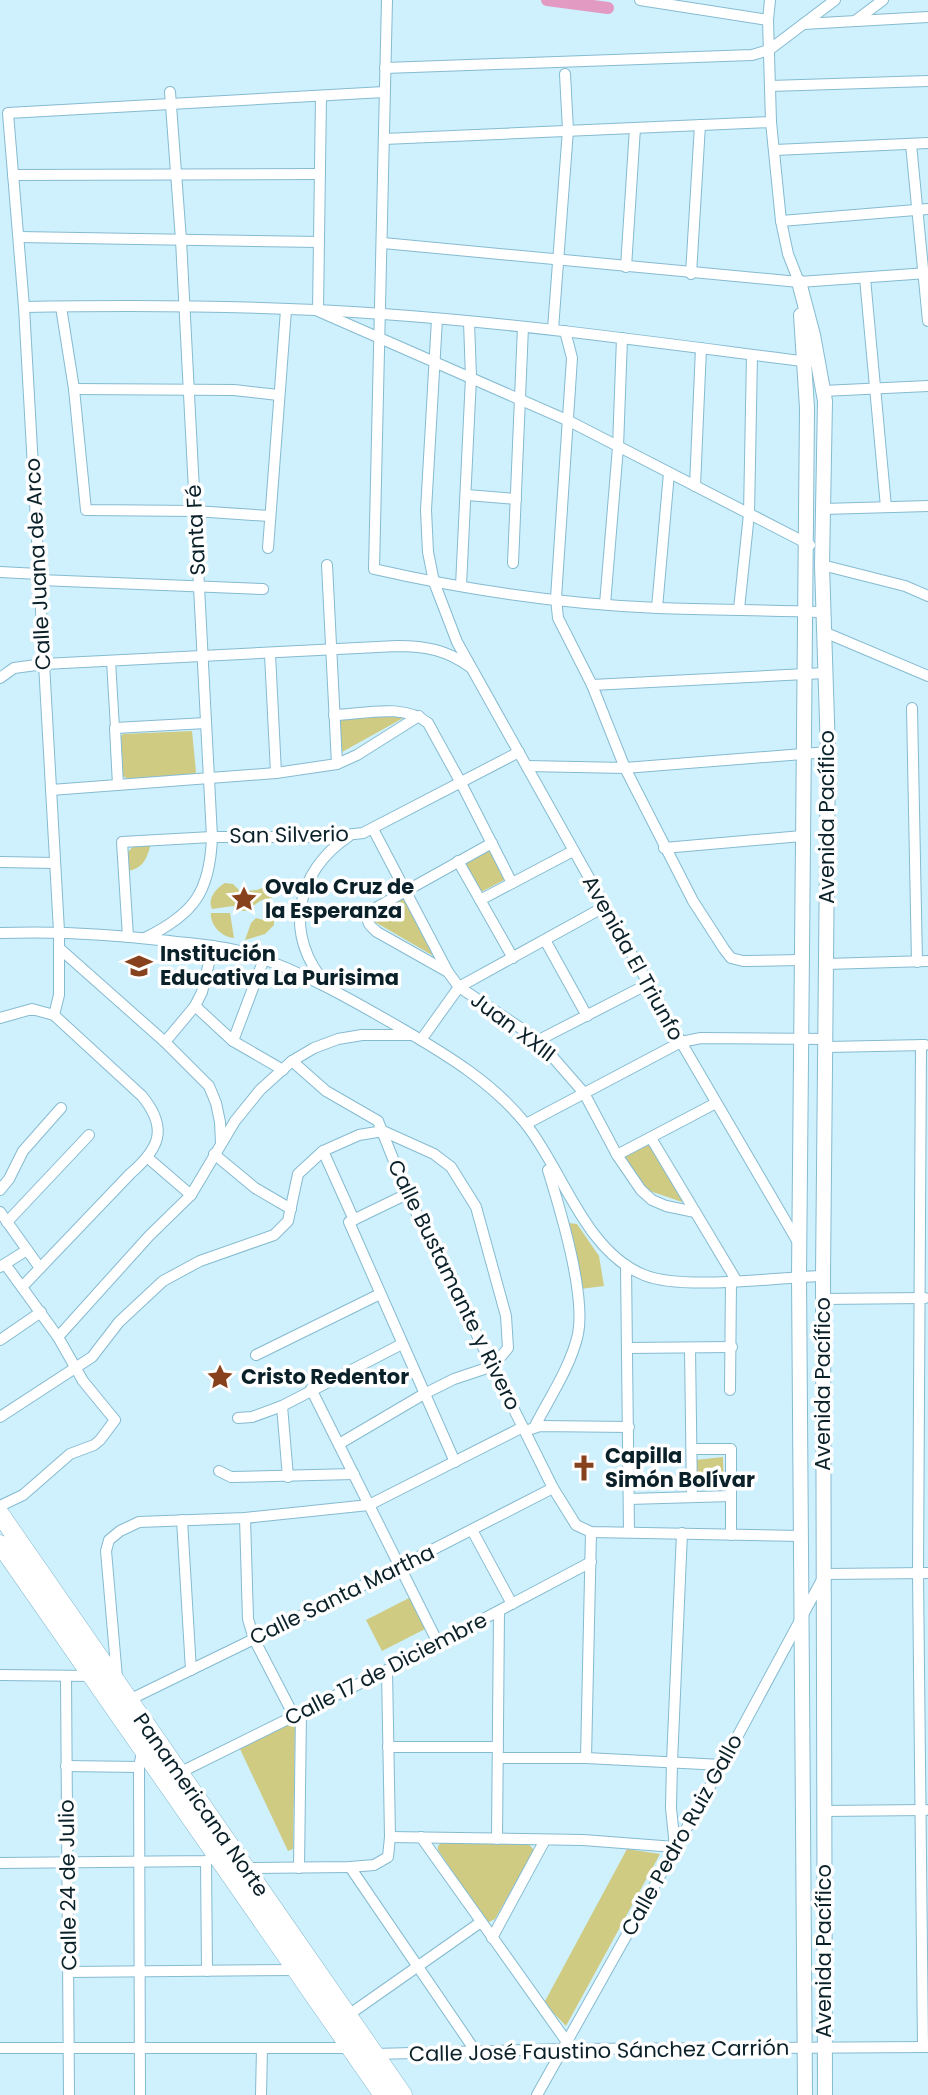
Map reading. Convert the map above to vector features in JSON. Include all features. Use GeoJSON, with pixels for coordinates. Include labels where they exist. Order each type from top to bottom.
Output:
{"type":"FeatureCollection","features":[{"type":"Feature","properties":{"kind":"highway","name":"Panamericana Norte"},"geometry":{"type":"LineString","coordinates":[[0,1514],[403,2095]]}},
{"type":"Feature","properties":{"kind":"highway","name":"Panamericana Norte"},"geometry":{"type":"LineString","coordinates":[[0,1544],[143,1747],[211,1858],[296,1970],[383,2095]]}},
{"type":"Feature","properties":{"kind":"street"},"geometry":{"type":"LineString","coordinates":[[387,0],[382,314],[374,569],[434,582],[605,604],[823,612]]}},
{"type":"Feature","properties":{"kind":"street"},"geometry":{"type":"LineString","coordinates":[[640,0],[694,4],[768,20]]}},
{"type":"Feature","properties":{"kind":"street"},"geometry":{"type":"LineString","coordinates":[[23,307],[185,305],[382,314],[559,330],[811,363],[799,282],[788,254],[780,221],[771,122],[769,0]]}},
{"type":"Feature","properties":{"kind":"street"},"geometry":{"type":"LineString","coordinates":[[385,68],[751,55],[769,50],[835,0]]}},
{"type":"Feature","properties":{"kind":"street"},"geometry":{"type":"LineString","coordinates":[[855,21],[883,0]]}},
{"type":"Feature","properties":{"kind":"street"},"geometry":{"type":"LineString","coordinates":[[803,24],[928,17]]}},
{"type":"Feature","properties":{"kind":"street"},"geometry":{"type":"LineString","coordinates":[[565,74],[568,130],[558,260],[559,330],[572,358],[556,598],[558,618],[592,685],[625,768],[664,848],[693,901],[731,958],[743,961],[801,960]]}},
{"type":"Feature","properties":{"kind":"street"},"geometry":{"type":"LineString","coordinates":[[770,86],[928,81]]}},
{"type":"Feature","properties":{"kind":"street"},"geometry":{"type":"LineString","coordinates":[[171,98],[321,96],[384,92]]}},
{"type":"Feature","properties":{"kind":"street"},"geometry":{"type":"LineString","coordinates":[[318,311],[321,96]]}},
{"type":"Feature","properties":{"kind":"street","name":"Calle Juana de Arco"},"geometry":{"type":"LineString","coordinates":[[54,1015],[59,995],[59,931],[19,237],[8,113],[171,98]]}},
{"type":"Feature","properties":{"kind":"street","name":"Santa Fé"},"geometry":{"type":"LineString","coordinates":[[145,938],[184,915],[197,900],[211,861],[212,837],[185,305],[171,98]]}},
{"type":"Feature","properties":{"kind":"street"},"geometry":{"type":"LineString","coordinates":[[384,139],[771,122]]}},
{"type":"Feature","properties":{"kind":"street"},"geometry":{"type":"LineString","coordinates":[[691,274],[700,125]]}},
{"type":"Feature","properties":{"kind":"street"},"geometry":{"type":"LineString","coordinates":[[626,267],[635,128]]}},
{"type":"Feature","properties":{"kind":"street"},"geometry":{"type":"LineString","coordinates":[[775,150],[928,143]]}},
{"type":"Feature","properties":{"kind":"street"},"geometry":{"type":"LineString","coordinates":[[911,144],[923,210],[928,321]]}},
{"type":"Feature","properties":{"kind":"street"},"geometry":{"type":"LineString","coordinates":[[13,176],[320,174]]}},
{"type":"Feature","properties":{"kind":"street"},"geometry":{"type":"LineString","coordinates":[[780,221],[923,210]]}},
{"type":"Feature","properties":{"kind":"street"},"geometry":{"type":"LineString","coordinates":[[19,237],[319,242]]}},
{"type":"Feature","properties":{"kind":"street"},"geometry":{"type":"LineString","coordinates":[[383,243],[691,274],[799,282],[926,273]]}},
{"type":"Feature","properties":{"kind":"street"},"geometry":{"type":"LineString","coordinates":[[865,278],[886,507]]}},
{"type":"Feature","properties":{"kind":"street"},"geometry":{"type":"LineString","coordinates":[[61,307],[74,389],[86,510],[195,511],[269,516]]}},
{"type":"Feature","properties":{"kind":"street"},"geometry":{"type":"LineString","coordinates":[[268,548],[286,310]]}},
{"type":"Feature","properties":{"kind":"street"},"geometry":{"type":"LineString","coordinates":[[318,311],[569,421],[804,542],[822,558],[928,596]]}},
{"type":"Feature","properties":{"kind":"street","name":"Avenida El Triunfo"},"geometry":{"type":"LineString","coordinates":[[437,319],[426,510],[428,552],[434,582],[457,642],[604,907],[799,1244]]}},
{"type":"Feature","properties":{"kind":"street"},"geometry":{"type":"LineString","coordinates":[[461,586],[471,377],[469,322]]}},
{"type":"Feature","properties":{"kind":"street"},"geometry":{"type":"LineString","coordinates":[[513,563],[523,327]]}},
{"type":"Feature","properties":{"kind":"street"},"geometry":{"type":"LineString","coordinates":[[605,604],[618,447],[622,338]]}},
{"type":"Feature","properties":{"kind":"street"},"geometry":{"type":"LineString","coordinates":[[695,486],[701,348]]}},
{"type":"Feature","properties":{"kind":"street"},"geometry":{"type":"LineString","coordinates":[[739,609],[749,514],[752,355]]}},
{"type":"Feature","properties":{"kind":"street","name":"Avenida Pacífico"},"geometry":{"type":"LineString","coordinates":[[811,363],[825,401],[822,558],[828,752],[823,1276],[825,2095]]}},
{"type":"Feature","properties":{"kind":"street","name":"Avenida Pacífico"},"geometry":{"type":"LineString","coordinates":[[805,2095],[799,1244],[803,611],[807,408],[811,363]]}},
{"type":"Feature","properties":{"kind":"street"},"geometry":{"type":"LineString","coordinates":[[823,391],[928,386]]}},
{"type":"Feature","properties":{"kind":"street"},"geometry":{"type":"LineString","coordinates":[[74,389],[234,390],[278,395]]}},
{"type":"Feature","properties":{"kind":"street"},"geometry":{"type":"LineString","coordinates":[[657,608],[669,473]]}},
{"type":"Feature","properties":{"kind":"street"},"geometry":{"type":"LineString","coordinates":[[467,495],[516,499]]}},
{"type":"Feature","properties":{"kind":"street"},"geometry":{"type":"LineString","coordinates":[[823,509],[928,506]]}},
{"type":"Feature","properties":{"kind":"street"},"geometry":{"type":"LineString","coordinates":[[327,565],[337,764]]}},
{"type":"Feature","properties":{"kind":"street"},"geometry":{"type":"LineString","coordinates":[[0,572],[39,577],[264,589]]}},
{"type":"Feature","properties":{"kind":"street"},"geometry":{"type":"LineString","coordinates":[[824,632],[928,676]]}},
{"type":"Feature","properties":{"kind":"street","name":"Avenida El Triunfo"},"geometry":{"type":"LineString","coordinates":[[0,678],[14,668],[44,664],[425,646],[443,651],[472,669]]}},
{"type":"Feature","properties":{"kind":"street"},"geometry":{"type":"LineString","coordinates":[[270,654],[276,773]]}},
{"type":"Feature","properties":{"kind":"street"},"geometry":{"type":"LineString","coordinates":[[111,661],[118,785]]}},
{"type":"Feature","properties":{"kind":"street"},"geometry":{"type":"LineString","coordinates":[[592,685],[825,673]]}},
{"type":"Feature","properties":{"kind":"street"},"geometry":{"type":"LineString","coordinates":[[826,964],[922,961],[912,708]]}},
{"type":"Feature","properties":{"kind":"street"},"geometry":{"type":"LineString","coordinates":[[334,715],[405,712],[419,716],[428,723],[512,883]]}},
{"type":"Feature","properties":{"kind":"street"},"geometry":{"type":"LineString","coordinates":[[51,790],[276,773],[337,764],[357,755],[419,716]]}},
{"type":"Feature","properties":{"kind":"street"},"geometry":{"type":"LineString","coordinates":[[115,729],[206,723]]}},
{"type":"Feature","properties":{"kind":"street","name":"San Silverio"},"geometry":{"type":"LineString","coordinates":[[128,937],[122,842],[212,837],[349,836],[373,830],[519,752]]}},
{"type":"Feature","properties":{"kind":"street"},"geometry":{"type":"LineString","coordinates":[[527,766],[625,768],[828,752]]}},
{"type":"Feature","properties":{"kind":"street"},"geometry":{"type":"LineString","coordinates":[[373,830],[449,972]]}},
{"type":"Feature","properties":{"kind":"street"},"geometry":{"type":"LineString","coordinates":[[332,990],[320,977],[307,953],[300,926],[300,908],[311,874],[334,846],[349,836]]}},
{"type":"Feature","properties":{"kind":"street"},"geometry":{"type":"LineString","coordinates":[[664,848],[802,836]]}},
{"type":"Feature","properties":{"kind":"street"},"geometry":{"type":"LineString","coordinates":[[405,891],[492,843]]}},
{"type":"Feature","properties":{"kind":"street"},"geometry":{"type":"LineString","coordinates":[[480,900],[573,851]]}},
{"type":"Feature","properties":{"kind":"street"},"geometry":{"type":"LineString","coordinates":[[458,861],[513,958]]}},
{"type":"Feature","properties":{"kind":"street"},"geometry":{"type":"LineString","coordinates":[[0,862],[55,863]]}},
{"type":"Feature","properties":{"kind":"street","name":"Juan XXIII"},"geometry":{"type":"LineString","coordinates":[[405,891],[370,911],[368,924],[377,932],[449,972],[459,987],[537,1041],[561,1064],[584,1094],[617,1155],[641,1190],[652,1200],[666,1206],[695,1212]]}},
{"type":"Feature","properties":{"kind":"street"},"geometry":{"type":"LineString","coordinates":[[417,1038],[459,987],[604,907]]}},
{"type":"Feature","properties":{"kind":"street"},"geometry":{"type":"LineString","coordinates":[[0,933],[59,931],[145,938],[213,946],[264,959],[332,990],[417,1038],[495,1092],[526,1124],[570,1200],[589,1227],[626,1265],[644,1275],[667,1280],[823,1276]]}},
{"type":"Feature","properties":{"kind":"street"},"geometry":{"type":"LineString","coordinates":[[545,940],[587,1016]]}},
{"type":"Feature","properties":{"kind":"street"},"geometry":{"type":"LineString","coordinates":[[165,1042],[195,1006],[202,992],[213,946]]}},
{"type":"Feature","properties":{"kind":"street"},"geometry":{"type":"LineString","coordinates":[[59,947],[165,1042],[209,1086],[220,1122],[218,1149],[254,1188],[291,1209]]}},
{"type":"Feature","properties":{"kind":"street"},"geometry":{"type":"LineString","coordinates":[[233,1041],[264,959]]}},
{"type":"Feature","properties":{"kind":"street"},"geometry":{"type":"LineString","coordinates":[[537,1041],[648,984]]}},
{"type":"Feature","properties":{"kind":"street"},"geometry":{"type":"LineString","coordinates":[[195,1006],[233,1041],[282,1070]]}},
{"type":"Feature","properties":{"kind":"street"},"geometry":{"type":"LineString","coordinates":[[0,1018],[32,1009],[54,1015],[152,1108],[159,1131],[148,1158],[22,1287]]}},
{"type":"Feature","properties":{"kind":"street"},"geometry":{"type":"LineString","coordinates":[[58,1337],[149,1236],[191,1195],[236,1121],[260,1090],[292,1061],[314,1048],[338,1039],[362,1035],[417,1038]]}},
{"type":"Feature","properties":{"kind":"street"},"geometry":{"type":"LineString","coordinates":[[526,1124],[681,1042],[701,1038],[800,1038],[827,1043],[925,1045],[925,2047]]}},
{"type":"Feature","properties":{"kind":"street"},"geometry":{"type":"LineString","coordinates":[[292,1061],[326,1091],[378,1121],[383,1131]]}},
{"type":"Feature","properties":{"kind":"street"},"geometry":{"type":"LineString","coordinates":[[617,1155],[716,1104]]}},
{"type":"Feature","properties":{"kind":"street"},"geometry":{"type":"LineString","coordinates":[[0,1190],[23,1151],[61,1108]]}},
{"type":"Feature","properties":{"kind":"street"},"geometry":{"type":"LineString","coordinates":[[0,1417],[101,1348],[119,1322],[163,1281],[200,1261],[274,1235],[288,1221],[299,1174],[323,1151],[359,1135],[383,1131],[423,1148],[451,1167],[476,1207],[495,1273],[508,1333],[508,1348],[493,1366],[424,1394],[339,1444]]}},
{"type":"Feature","properties":{"kind":"street","name":"Calle Bustamante y Rivero"},"geometry":{"type":"LineString","coordinates":[[383,1131],[387,1149],[407,1194],[493,1366],[528,1428],[553,1488],[576,1525],[591,1532]]}},
{"type":"Feature","properties":{"kind":"street"},"geometry":{"type":"LineString","coordinates":[[7,1222],[89,1135]]}},
{"type":"Feature","properties":{"kind":"street"},"geometry":{"type":"LineString","coordinates":[[651,1138],[733,1280],[730,1390]]}},
{"type":"Feature","properties":{"kind":"street"},"geometry":{"type":"LineString","coordinates":[[528,1428],[565,1370],[578,1336],[580,1321],[567,1240],[541,1147]]}},
{"type":"Feature","properties":{"kind":"street"},"geometry":{"type":"LineString","coordinates":[[323,1151],[380,1294],[454,1462]]}},
{"type":"Feature","properties":{"kind":"street"},"geometry":{"type":"LineString","coordinates":[[148,1158],[191,1195]]}},
{"type":"Feature","properties":{"kind":"street"},"geometry":{"type":"LineString","coordinates":[[351,1221],[407,1194]]}},
{"type":"Feature","properties":{"kind":"street"},"geometry":{"type":"LineString","coordinates":[[0,1212],[40,1268]]}},
{"type":"Feature","properties":{"kind":"street"},"geometry":{"type":"LineString","coordinates":[[0,1506],[23,1495],[70,1454],[94,1445],[114,1420],[75,1368],[41,1312],[3,1266],[27,1250]]}},
{"type":"Feature","properties":{"kind":"street"},"geometry":{"type":"LineString","coordinates":[[626,1265],[629,1532]]}},
{"type":"Feature","properties":{"kind":"street"},"geometry":{"type":"LineString","coordinates":[[256,1355],[380,1294]]}},
{"type":"Feature","properties":{"kind":"street"},"geometry":{"type":"LineString","coordinates":[[823,1299],[925,1298]]}},
{"type":"Feature","properties":{"kind":"street"},"geometry":{"type":"LineString","coordinates":[[0,1340],[41,1312]]}},
{"type":"Feature","properties":{"kind":"street"},"geometry":{"type":"LineString","coordinates":[[237,1418],[252,1417],[282,1406],[402,1343]]}},
{"type":"Feature","properties":{"kind":"street"},"geometry":{"type":"LineString","coordinates":[[627,1348],[731,1347]]}},
{"type":"Feature","properties":{"kind":"street"},"geometry":{"type":"LineString","coordinates":[[690,1348],[692,1497]]}},
{"type":"Feature","properties":{"kind":"street"},"geometry":{"type":"LineString","coordinates":[[311,1389],[439,1643]]}},
{"type":"Feature","properties":{"kind":"street"},"geometry":{"type":"LineString","coordinates":[[282,1406],[288,1477]]}},
{"type":"Feature","properties":{"kind":"street"},"geometry":{"type":"LineString","coordinates":[[123,1693],[106,1551],[109,1540],[120,1531],[139,1522],[245,1518],[369,1505],[528,1428],[629,1427]]}},
{"type":"Feature","properties":{"kind":"street"},"geometry":{"type":"LineString","coordinates":[[692,1449],[732,1449],[731,1535]]}},
{"type":"Feature","properties":{"kind":"street"},"geometry":{"type":"LineString","coordinates":[[219,1471],[231,1477],[354,1474]]}},
{"type":"Feature","properties":{"kind":"street","name":"Calle Santa Martha"},"geometry":{"type":"LineString","coordinates":[[123,1693],[191,1670],[401,1567],[553,1488]]}},
{"type":"Feature","properties":{"kind":"street"},"geometry":{"type":"LineString","coordinates":[[629,1499],[731,1496]]}},
{"type":"Feature","properties":{"kind":"street"},"geometry":{"type":"LineString","coordinates":[[245,1518],[248,1619],[254,1639],[297,1714],[299,1868]]}},
{"type":"Feature","properties":{"kind":"street"},"geometry":{"type":"LineString","coordinates":[[182,1520],[191,1670]]}},
{"type":"Feature","properties":{"kind":"street"},"geometry":{"type":"LineString","coordinates":[[472,1530],[512,1604]]}},
{"type":"Feature","properties":{"kind":"street"},"geometry":{"type":"LineString","coordinates":[[586,1758],[591,1532],[800,1536]]}},
{"type":"Feature","properties":{"kind":"street"},"geometry":{"type":"LineString","coordinates":[[390,1837],[545,1840],[676,1847],[671,1808],[682,1533]]}},
{"type":"Feature","properties":{"kind":"street","name":"Calle 17 de Diciembre"},"geometry":{"type":"LineString","coordinates":[[179,1773],[387,1670],[591,1562]]}},
{"type":"Feature","properties":{"kind":"street"},"geometry":{"type":"LineString","coordinates":[[825,1574],[923,1573]]}},
{"type":"Feature","properties":{"kind":"street","name":"Calle Pedro Ruiz Gallo"},"geometry":{"type":"LineString","coordinates":[[537,2095],[722,1765],[825,1574]]}},
{"type":"Feature","properties":{"kind":"street"},"geometry":{"type":"LineString","coordinates":[[498,1839],[499,1612]]}},
{"type":"Feature","properties":{"kind":"street"},"geometry":{"type":"LineString","coordinates":[[245,1868],[350,1867],[374,1865],[388,1857],[390,1837],[387,1670]]}},
{"type":"Feature","properties":{"kind":"street"},"geometry":{"type":"LineString","coordinates":[[0,1675],[92,1676]]}},
{"type":"Feature","properties":{"kind":"street","name":"Calle 24 de Julio"},"geometry":{"type":"LineString","coordinates":[[66,1676],[69,2095]]}},
{"type":"Feature","properties":{"kind":"street"},"geometry":{"type":"LineString","coordinates":[[140,2095],[139,1767],[143,1747]]}},
{"type":"Feature","properties":{"kind":"street"},"geometry":{"type":"LineString","coordinates":[[388,1747],[722,1765]]}},
{"type":"Feature","properties":{"kind":"street"},"geometry":{"type":"LineString","coordinates":[[66,1766],[139,1767]]}},
{"type":"Feature","properties":{"kind":"street"},"geometry":{"type":"LineString","coordinates":[[824,1811],[925,1810]]}},
{"type":"Feature","properties":{"kind":"street"},"geometry":{"type":"LineString","coordinates":[[421,1837],[565,2046]]}},
{"type":"Feature","properties":{"kind":"street"},"geometry":{"type":"LineString","coordinates":[[492,1938],[545,1840]]}},
{"type":"Feature","properties":{"kind":"street"},"geometry":{"type":"LineString","coordinates":[[0,1863],[139,1862],[211,1858],[207,1971]]}},
{"type":"Feature","properties":{"kind":"street"},"geometry":{"type":"LineString","coordinates":[[350,1867],[476,2052]]}},
{"type":"Feature","properties":{"kind":"street"},"geometry":{"type":"LineString","coordinates":[[347,2016],[481,1922]]}},
{"type":"Feature","properties":{"kind":"street"},"geometry":{"type":"LineString","coordinates":[[69,1972],[296,1970]]}},
{"type":"Feature","properties":{"kind":"street","name":"Calle José Faustino Sánchez Carrión"},"geometry":{"type":"LineString","coordinates":[[374,2054],[476,2052],[565,2046],[805,2049],[925,2047]]}},
{"type":"Feature","properties":{"kind":"street"},"geometry":{"type":"LineString","coordinates":[[0,2048],[351,2048]]}},
{"type":"Feature","properties":{"kind":"street"},"geometry":{"type":"LineString","coordinates":[[261,2095],[262,2048]]}},
{"type":"Feature","properties":{"kind":"shaded area"},"geometry":{"type":"Polygon","coordinates":[[[406,715],[342,752],[340,750],[341,718],[406,715]]]}},
{"type":"Feature","properties":{"kind":"shaded area"},"geometry":{"type":"Polygon","coordinates":[[[192,731],[194,774],[128,779],[123,776],[123,734],[192,731]]]}},
{"type":"Feature","properties":{"kind":"shaded area"},"geometry":{"type":"Polygon","coordinates":[[[136,843],[151,843],[144,862],[128,871],[128,852],[136,843]]]}},
{"type":"Feature","properties":{"kind":"shaded area"},"geometry":{"type":"Polygon","coordinates":[[[490,849],[506,879],[479,893],[464,862],[490,849]]]}},
{"type":"Feature","properties":{"kind":"shaded area"},"geometry":{"type":"Polygon","coordinates":[[[225,883],[233,884],[240,891],[257,890],[267,885],[271,887],[273,897],[260,901],[245,911],[233,906],[212,909],[213,894],[225,883]]]}},
{"type":"Feature","properties":{"kind":"shaded area"},"geometry":{"type":"Polygon","coordinates":[[[404,896],[437,958],[375,922],[375,911],[404,896]]]}},
{"type":"Feature","properties":{"kind":"shaded area"},"geometry":{"type":"Polygon","coordinates":[[[211,913],[230,913],[234,938],[225,936],[218,930],[212,922],[211,913]]]}},
{"type":"Feature","properties":{"kind":"shaded area"},"geometry":{"type":"Polygon","coordinates":[[[256,918],[274,920],[274,925],[265,934],[245,940],[251,923],[256,918]]]}},
{"type":"Feature","properties":{"kind":"shaded area"},"geometry":{"type":"Polygon","coordinates":[[[649,1141],[685,1203],[647,1190],[622,1155],[649,1141]]]}},
{"type":"Feature","properties":{"kind":"shaded area"},"geometry":{"type":"Polygon","coordinates":[[[569,1223],[577,1224],[599,1256],[604,1286],[580,1289],[569,1223]]]}},
{"type":"Feature","properties":{"kind":"shaded area"},"geometry":{"type":"Polygon","coordinates":[[[723,1457],[724,1489],[695,1488],[695,1460],[723,1457]]]}},
{"type":"Feature","properties":{"kind":"shaded area"},"geometry":{"type":"Polygon","coordinates":[[[411,1597],[427,1628],[382,1651],[366,1620],[411,1597]]]}},
{"type":"Feature","properties":{"kind":"shaded area"},"geometry":{"type":"Polygon","coordinates":[[[290,1723],[295,1725],[293,1849],[288,1851],[240,1749],[290,1723]]]}},
{"type":"Feature","properties":{"kind":"shaded area"},"geometry":{"type":"Polygon","coordinates":[[[443,1841],[528,1843],[534,1850],[495,1919],[486,1921],[438,1850],[443,1841]]]}},
{"type":"Feature","properties":{"kind":"shaded area"},"geometry":{"type":"Polygon","coordinates":[[[627,1849],[660,1854],[566,2026],[544,2003],[627,1849]]]}},
{"type":"Feature","properties":{"kind":"waterway"},"geometry":{"type":"LineString","coordinates":[[547,0],[608,8]]}},
{"type":"Feature","properties":{"kind":"place","name":"Ovalo Cruz de la Esperanza"},"geometry":{"type":"Point","coordinates":[244,899]}},
{"type":"Feature","properties":{"kind":"place","name":"Institución Educativa La Purisima"},"geometry":{"type":"Point","coordinates":[139,966]}},
{"type":"Feature","properties":{"kind":"place","name":"Cristo Redentor"},"geometry":{"type":"Point","coordinates":[220,1377]}},
{"type":"Feature","properties":{"kind":"place","name":"Capilla Simón Bolívar"},"geometry":{"type":"Point","coordinates":[584,1468]}}]}
